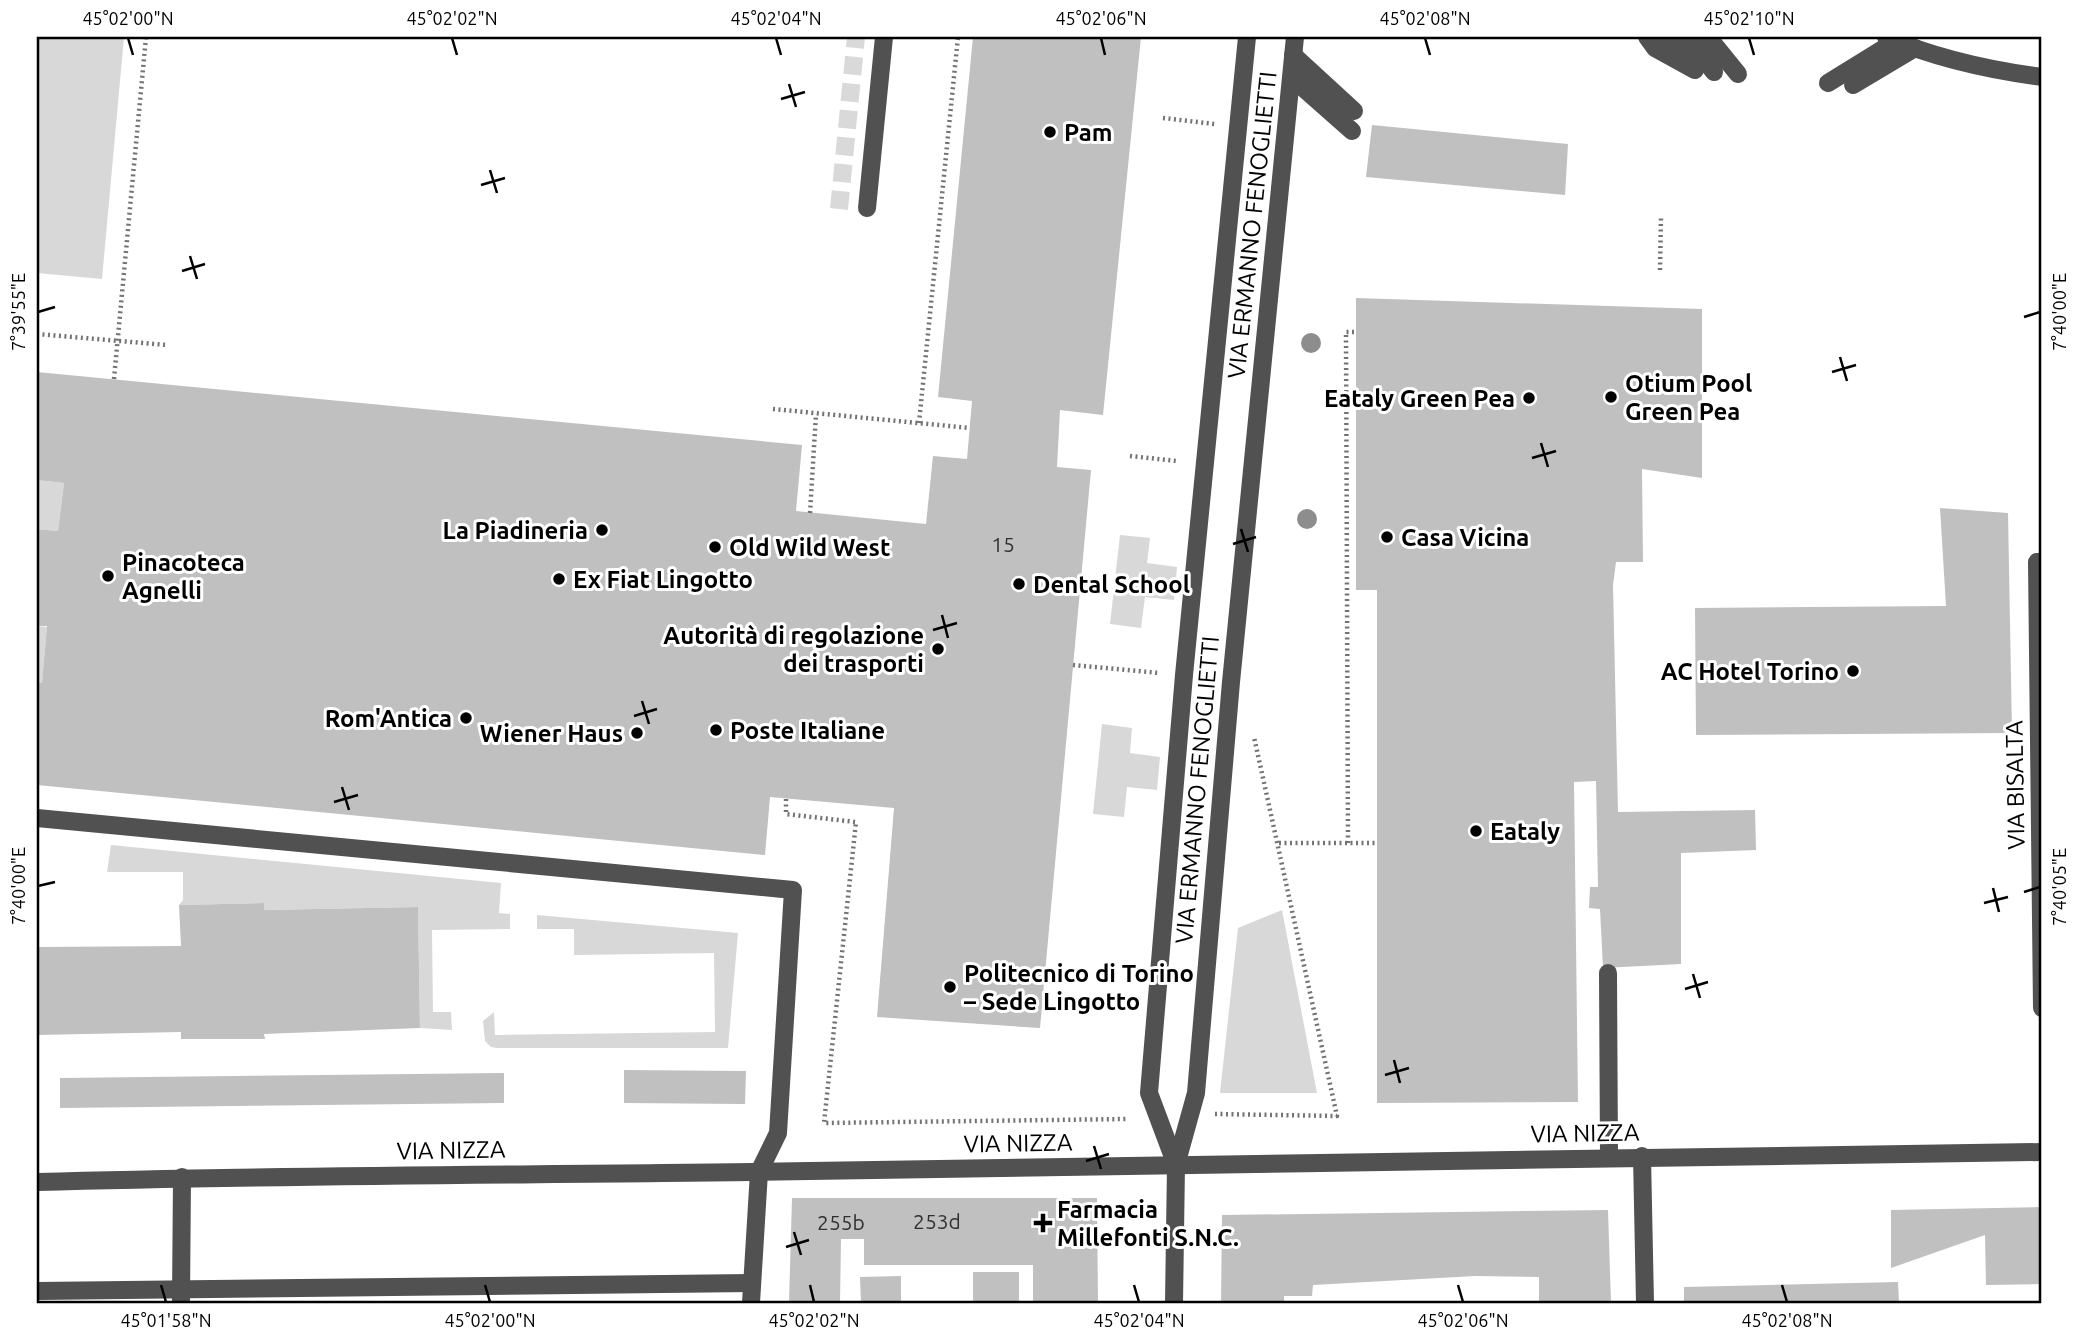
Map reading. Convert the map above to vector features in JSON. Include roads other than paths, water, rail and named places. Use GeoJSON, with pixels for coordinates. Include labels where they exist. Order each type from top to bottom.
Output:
{"type":"FeatureCollection","features":[{"type":"Feature","properties":{"kind":"street"},"geometry":{"type":"LineString","coordinates":[[867,208],[884,37]]}},
{"type":"Feature","properties":{"kind":"street","name":"VIA ERMANNO FENOGLIETTI"},"geometry":{"type":"LineString","coordinates":[[1176,1165],[1149,1093],[1184,675],[1247,37]]}},
{"type":"Feature","properties":{"kind":"street","name":"VIA ERMANNO FENOGLIETTI"},"geometry":{"type":"LineString","coordinates":[[1176,1165],[1196,1093],[1231,682],[1295,37]]}},
{"type":"Feature","properties":{"kind":"street"},"geometry":{"type":"LineString","coordinates":[[1647,37],[1656,48],[1695,70],[1667,37]]}},
{"type":"Feature","properties":{"kind":"street"},"geometry":{"type":"LineString","coordinates":[[1687,37],[1714,72]]}},
{"type":"Feature","properties":{"kind":"street"},"geometry":{"type":"LineString","coordinates":[[1709,37],[1738,74]]}},
{"type":"Feature","properties":{"kind":"street"},"geometry":{"type":"LineString","coordinates":[[1828,83],[1891,39],[1997,71],[2042,77]]}},
{"type":"Feature","properties":{"kind":"street"},"geometry":{"type":"LineString","coordinates":[[1853,85],[1915,48]]}},
{"type":"Feature","properties":{"kind":"street"},"geometry":{"type":"LineString","coordinates":[[1293,55],[1354,111]]}},
{"type":"Feature","properties":{"kind":"street"},"geometry":{"type":"LineString","coordinates":[[1292,78],[1352,131]]}},
{"type":"Feature","properties":{"kind":"street","name":"VIA BISALTA"},"geometry":{"type":"LineString","coordinates":[[2039,562],[2042,1008]]}},
{"type":"Feature","properties":{"kind":"street"},"geometry":{"type":"LineString","coordinates":[[37,818],[793,890],[778,1133],[758,1172],[751,1303]]}},
{"type":"Feature","properties":{"kind":"street"},"geometry":{"type":"LineString","coordinates":[[1608,973],[1609,1157]]}},
{"type":"Feature","properties":{"kind":"street","name":"VIA NIZZA"},"geometry":{"type":"LineString","coordinates":[[37,1182],[182,1177],[758,1172],[1642,1156],[2042,1152]]}},
{"type":"Feature","properties":{"kind":"street"},"geometry":{"type":"LineString","coordinates":[[1642,1156],[1645,1303]]}},
{"type":"Feature","properties":{"kind":"street"},"geometry":{"type":"LineString","coordinates":[[1174,1303],[1176,1165]]}},
{"type":"Feature","properties":{"kind":"street"},"geometry":{"type":"LineString","coordinates":[[181,1297],[182,1177]]}},
{"type":"Feature","properties":{"kind":"street"},"geometry":{"type":"LineString","coordinates":[[37,1291],[181,1297],[752,1283]]}},
{"type":"Feature","properties":{"kind":"tunnel"},"geometry":{"type":"LineString","coordinates":[[839,209],[856,37]]}},
{"type":"Feature","properties":{"kind":"place","name":"Pam"},"geometry":{"type":"Point","coordinates":[1050,132]}},
{"type":"Feature","properties":{"kind":"place","name":"Otium Pool Green Pea"},"geometry":{"type":"Point","coordinates":[1611,397]}},
{"type":"Feature","properties":{"kind":"place","name":"Eataly Green Pea"},"geometry":{"type":"Point","coordinates":[1529,398]}},
{"type":"Feature","properties":{"kind":"place","name":"La Piadineria"},"geometry":{"type":"Point","coordinates":[602,530]}},
{"type":"Feature","properties":{"kind":"place","name":"Casa Vicina"},"geometry":{"type":"Point","coordinates":[1387,537]}},
{"type":"Feature","properties":{"kind":"place","name":"Old Wild West"},"geometry":{"type":"Point","coordinates":[715,547]}},
{"type":"Feature","properties":{"kind":"place","name":"Pinacoteca Agnelli"},"geometry":{"type":"Point","coordinates":[108,576]}},
{"type":"Feature","properties":{"kind":"place","name":"Ex Fiat Lingotto"},"geometry":{"type":"Point","coordinates":[559,579]}},
{"type":"Feature","properties":{"kind":"place","name":"Dental School"},"geometry":{"type":"Point","coordinates":[1019,584]}},
{"type":"Feature","properties":{"kind":"place","name":"Autorità di regolazione dei trasporti"},"geometry":{"type":"Point","coordinates":[938,649]}},
{"type":"Feature","properties":{"kind":"place","name":"AC Hotel Torino"},"geometry":{"type":"Point","coordinates":[1853,671]}},
{"type":"Feature","properties":{"kind":"place","name":"Rom'Antica"},"geometry":{"type":"Point","coordinates":[466,718]}},
{"type":"Feature","properties":{"kind":"place","name":"Poste Italiane"},"geometry":{"type":"Point","coordinates":[716,730]}},
{"type":"Feature","properties":{"kind":"place","name":"Wiener Haus"},"geometry":{"type":"Point","coordinates":[637,733]}},
{"type":"Feature","properties":{"kind":"place","name":"Eataly"},"geometry":{"type":"Point","coordinates":[1476,831]}},
{"type":"Feature","properties":{"kind":"place","name":"Politecnico di Torino – Sede Lingotto"},"geometry":{"type":"Point","coordinates":[950,987]}},
{"type":"Feature","properties":{"kind":"place","name":"Farmacia Millefonti S.N.C."},"geometry":{"type":"Point","coordinates":[1043,1223]}}]}
